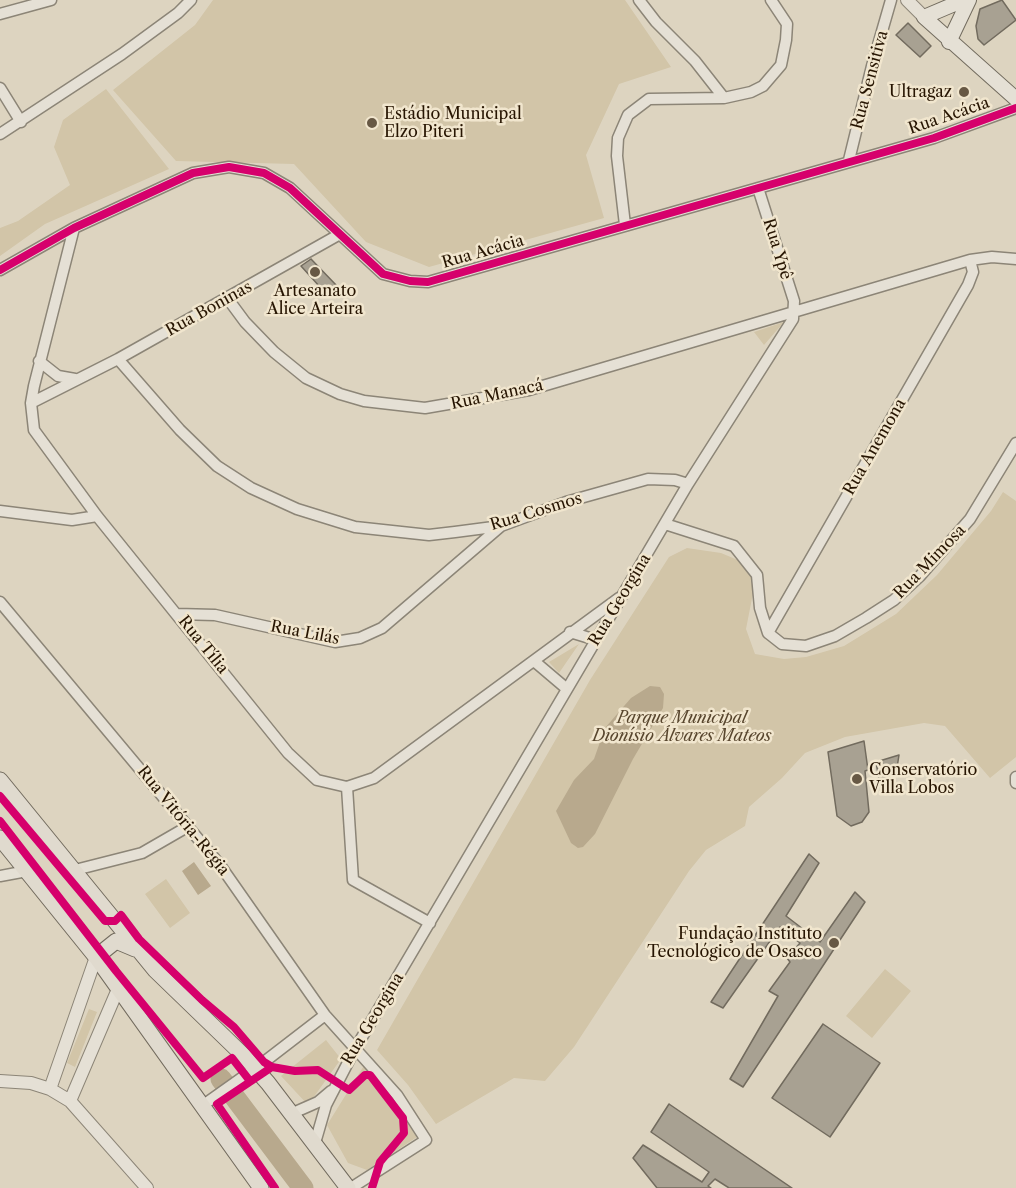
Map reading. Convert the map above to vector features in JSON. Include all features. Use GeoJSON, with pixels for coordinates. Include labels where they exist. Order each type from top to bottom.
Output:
{"type":"FeatureCollection","features":[{"type":"Feature","properties":{"kind":"main road"},"geometry":{"type":"LineString","coordinates":[[964,0],[924,17],[949,42],[1016,99]]}},
{"type":"Feature","properties":{"kind":"main road"},"geometry":{"type":"LineString","coordinates":[[949,42],[969,0]]}},
{"type":"Feature","properties":{"kind":"main road"},"geometry":{"type":"LineString","coordinates":[[0,780],[169,985],[293,1113],[349,1188]]}},
{"type":"Feature","properties":{"kind":"main road"},"geometry":{"type":"LineString","coordinates":[[0,838],[96,957],[206,1103],[261,1188]]}},
{"type":"Feature","properties":{"kind":"main road"},"geometry":{"type":"LineString","coordinates":[[96,957],[116,941],[140,952]]}},
{"type":"Feature","properties":{"kind":"street"},"geometry":{"type":"LineString","coordinates":[[0,14],[51,0]]}},
{"type":"Feature","properties":{"kind":"street"},"geometry":{"type":"LineString","coordinates":[[0,134],[122,54],[178,14],[191,0]]}},
{"type":"Feature","properties":{"kind":"street"},"geometry":{"type":"LineString","coordinates":[[639,0],[656,22],[695,61],[724,98]]}},
{"type":"Feature","properties":{"kind":"street"},"geometry":{"type":"LineString","coordinates":[[625,225],[618,156],[620,132],[628,115],[649,99],[724,98],[751,92],[763,86],[781,65],[787,24],[771,0]]}},
{"type":"Feature","properties":{"kind":"street","name":"Rua Sensitiva"},"geometry":{"type":"LineString","coordinates":[[849,160],[891,0]]}},
{"type":"Feature","properties":{"kind":"street"},"geometry":{"type":"LineString","coordinates":[[907,0],[924,17]]}},
{"type":"Feature","properties":{"kind":"street"},"geometry":{"type":"LineString","coordinates":[[0,87],[21,122]]}},
{"type":"Feature","properties":{"kind":"street","name":"Rua Acácia"},"geometry":{"type":"LineString","coordinates":[[0,270],[74,228],[193,173],[229,167],[264,173],[279,180],[309,203],[383,274],[410,281],[428,282],[849,160],[934,138],[1016,108]]}},
{"type":"Feature","properties":{"kind":"street","name":"Rua Ypê"},"geometry":{"type":"LineString","coordinates":[[758,188],[795,310]]}},
{"type":"Feature","properties":{"kind":"street","name":"Rua Tília"},"geometry":{"type":"LineString","coordinates":[[74,228],[39,361],[31,403],[32,419],[38,438],[97,516],[288,753],[317,780],[347,787]]}},
{"type":"Feature","properties":{"kind":"street","name":"Rua Boninas"},"geometry":{"type":"LineString","coordinates":[[31,403],[228,299],[340,234]]}},
{"type":"Feature","properties":{"kind":"street"},"geometry":{"type":"LineString","coordinates":[[795,310],[970,260],[992,257],[1016,259]]}},
{"type":"Feature","properties":{"kind":"street","name":"Rua Anemona"},"geometry":{"type":"LineString","coordinates":[[768,633],[968,285],[973,272],[970,260]]}},
{"type":"Feature","properties":{"kind":"street","name":"Rua Manacá"},"geometry":{"type":"LineString","coordinates":[[228,299],[245,322],[273,352],[306,378],[339,394],[410,408],[451,405],[529,390],[795,310]]}},
{"type":"Feature","properties":{"kind":"street","name":"Rua Georgina"},"geometry":{"type":"LineString","coordinates":[[315,1143],[333,1089],[355,1049],[688,484],[787,330],[795,310]]}},
{"type":"Feature","properties":{"kind":"street","name":"Rua Cosmos"},"geometry":{"type":"LineString","coordinates":[[118,359],[180,430],[217,466],[251,489],[297,509],[355,527],[429,535],[501,526],[566,502],[648,479],[675,480],[688,484]]}},
{"type":"Feature","properties":{"kind":"street"},"geometry":{"type":"LineString","coordinates":[[39,361],[58,376],[75,379]]}},
{"type":"Feature","properties":{"kind":"street","name":"Rua Mimosa"},"geometry":{"type":"LineString","coordinates":[[768,633],[782,645],[806,646],[835,636],[894,600],[920,576],[970,519],[1016,443]]}},
{"type":"Feature","properties":{"kind":"street"},"geometry":{"type":"LineString","coordinates":[[0,511],[72,520],[97,516]]}},
{"type":"Feature","properties":{"kind":"street"},"geometry":{"type":"LineString","coordinates":[[665,524],[734,546],[757,575],[760,608],[768,633]]}},
{"type":"Feature","properties":{"kind":"street","name":"Rua Lilás"},"geometry":{"type":"LineString","coordinates":[[177,614],[224,616],[336,642],[360,638],[382,628],[501,526]]}},
{"type":"Feature","properties":{"kind":"street"},"geometry":{"type":"LineString","coordinates":[[430,923],[353,880],[347,787],[364,782],[389,769],[570,632],[623,595]]}},
{"type":"Feature","properties":{"kind":"street","name":"Rua Vitória-Régia"},"geometry":{"type":"LineString","coordinates":[[0,602],[219,865],[325,1015],[397,1095],[426,1140],[349,1188]]}},
{"type":"Feature","properties":{"kind":"street"},"geometry":{"type":"LineString","coordinates":[[570,632],[596,640]]}},
{"type":"Feature","properties":{"kind":"street"},"geometry":{"type":"LineString","coordinates":[[534,661],[567,689]]}},
{"type":"Feature","properties":{"kind":"street"},"geometry":{"type":"LineString","coordinates":[[1016,777],[1016,783]]}},
{"type":"Feature","properties":{"kind":"street"},"geometry":{"type":"LineString","coordinates":[[75,870],[142,853],[187,826]]}},
{"type":"Feature","properties":{"kind":"street"},"geometry":{"type":"LineString","coordinates":[[0,876],[27,871]]}},
{"type":"Feature","properties":{"kind":"street"},"geometry":{"type":"LineString","coordinates":[[50,1089],[96,957]]}},
{"type":"Feature","properties":{"kind":"street"},"geometry":{"type":"LineString","coordinates":[[70,1101],[118,989]]}},
{"type":"Feature","properties":{"kind":"street"},"geometry":{"type":"LineString","coordinates":[[206,1103],[325,1015]]}},
{"type":"Feature","properties":{"kind":"street"},"geometry":{"type":"LineString","coordinates":[[0,1081],[17,1080],[50,1089],[70,1101],[147,1188]]}},
{"type":"Feature","properties":{"kind":"street","name":"Rua Georgina"},"geometry":{"type":"LineString","coordinates":[[293,1113],[318,1102],[333,1089]]}},
{"type":"Feature","properties":{"kind":"green space","name":"Estádio Municipal Elzo Piteri"},"geometry":{"type":"Polygon","coordinates":[[[213,0],[625,0],[671,67],[619,84],[586,155],[604,218],[429,267],[366,242],[294,164],[176,161],[113,90],[195,25],[213,0]]]}},
{"type":"Feature","properties":{"kind":"green space"},"geometry":{"type":"Polygon","coordinates":[[[106,89],[169,169],[45,224],[0,256],[0,228],[18,221],[70,185],[54,147],[63,120],[106,89]]]}},
{"type":"Feature","properties":{"kind":"green space"},"geometry":{"type":"Polygon","coordinates":[[[784,322],[764,345],[754,332],[784,322]]]}},
{"type":"Feature","properties":{"kind":"green space","name":"Parque Municipal Dionísio Álvares Mateos"},"geometry":{"type":"Polygon","coordinates":[[[1003,492],[1016,501],[1016,757],[990,778],[945,726],[924,723],[845,737],[805,753],[782,778],[749,807],[745,826],[706,850],[689,871],[574,1047],[545,1081],[514,1078],[436,1124],[408,1085],[377,1050],[590,680],[669,557],[687,548],[721,553],[745,563],[755,583],[746,629],[755,654],[784,659],[806,657],[844,646],[896,614],[937,575],[991,511],[1003,492]]]}},
{"type":"Feature","properties":{"kind":"green space"},"geometry":{"type":"Polygon","coordinates":[[[579,644],[559,673],[549,662],[579,644]]]}},
{"type":"Feature","properties":{"kind":"green space"},"geometry":{"type":"Polygon","coordinates":[[[166,879],[190,913],[170,928],[145,894],[166,879]]]}},
{"type":"Feature","properties":{"kind":"green space"},"geometry":{"type":"Polygon","coordinates":[[[885,969],[911,991],[872,1038],[846,1016],[885,969]]]}},
{"type":"Feature","properties":{"kind":"green space"},"geometry":{"type":"Polygon","coordinates":[[[89,1009],[97,1012],[75,1067],[67,1063],[89,1009]]]}},
{"type":"Feature","properties":{"kind":"green space"},"geometry":{"type":"Polygon","coordinates":[[[326,1040],[341,1059],[308,1105],[281,1076],[326,1040]]]}},
{"type":"Feature","properties":{"kind":"green space"},"geometry":{"type":"Polygon","coordinates":[[[365,1064],[417,1137],[367,1170],[348,1163],[327,1125],[365,1064]]]}},
{"type":"Feature","properties":{"kind":"shaded area"},"geometry":{"type":"Polygon","coordinates":[[[650,686],[660,687],[664,694],[663,708],[633,759],[595,834],[583,847],[578,848],[571,843],[556,811],[574,780],[594,759],[605,728],[631,698],[650,686]]]}},
{"type":"Feature","properties":{"kind":"shaded area"},"geometry":{"type":"Polygon","coordinates":[[[194,862],[211,886],[198,895],[182,871],[194,862]]]}},
{"type":"Feature","properties":{"kind":"building"},"geometry":{"type":"Polygon","coordinates":[[[1002,0],[1016,20],[984,45],[978,39],[976,26],[980,9],[1002,0]]]}},
{"type":"Feature","properties":{"kind":"building"},"geometry":{"type":"Polygon","coordinates":[[[908,23],[931,46],[920,57],[896,35],[908,23]]]}},
{"type":"Feature","properties":{"kind":"building","name":"Artesanato Alice Arteira"},"geometry":{"type":"Polygon","coordinates":[[[311,259],[337,286],[329,297],[301,266],[311,259]]]}},
{"type":"Feature","properties":{"kind":"building"},"geometry":{"type":"Polygon","coordinates":[[[864,741],[868,770],[865,771],[869,812],[862,822],[851,826],[837,816],[828,752],[864,741]]]}},
{"type":"Feature","properties":{"kind":"building"},"geometry":{"type":"Polygon","coordinates":[[[899,755],[896,774],[891,780],[880,785],[876,762],[899,755]]]}},
{"type":"Feature","properties":{"kind":"building"},"geometry":{"type":"Polygon","coordinates":[[[809,854],[819,863],[786,916],[820,942],[855,892],[865,902],[743,1087],[730,1079],[778,996],[769,991],[790,962],[787,958],[800,943],[780,927],[723,1008],[711,1002],[809,854]]]}},
{"type":"Feature","properties":{"kind":"building"},"geometry":{"type":"Polygon","coordinates":[[[823,1024],[880,1063],[830,1137],[772,1098],[823,1024]]]}},
{"type":"Feature","properties":{"kind":"building"},"geometry":{"type":"Polygon","coordinates":[[[669,1104],[792,1188],[729,1188],[715,1179],[708,1186],[711,1188],[657,1188],[633,1158],[643,1145],[702,1182],[709,1172],[651,1132],[669,1104]]]}},
{"type":"Feature","properties":{"kind":"waterway"},"geometry":{"type":"LineString","coordinates":[[221,1079],[303,1188]]}},
{"type":"Feature","properties":{"kind":"cycle path"},"geometry":{"type":"LineString","coordinates":[[0,270],[74,228],[193,173],[229,167],[264,173],[290,188],[383,274],[410,281],[428,282],[934,138],[1016,108]]}},
{"type":"Feature","properties":{"kind":"cycle path"},"geometry":{"type":"LineString","coordinates":[[0,796],[105,921],[115,921],[121,915],[139,939],[202,1000],[234,1027],[264,1062],[272,1067],[295,1071],[318,1070],[349,1090],[365,1075],[370,1075],[403,1118],[404,1133],[380,1162],[372,1188]]}},
{"type":"Feature","properties":{"kind":"cycle path"},"geometry":{"type":"LineString","coordinates":[[0,821],[116,971],[203,1078],[232,1058],[250,1081]]}},
{"type":"Feature","properties":{"kind":"cycle path"},"geometry":{"type":"LineString","coordinates":[[272,1067],[217,1104],[275,1188]]}},
{"type":"Feature","properties":{"kind":"place","name":"Ultragaz"},"geometry":{"type":"Point","coordinates":[964,92]}},
{"type":"Feature","properties":{"kind":"place","name":"Estádio Municipal Elzo Piteri"},"geometry":{"type":"Point","coordinates":[372,123]}},
{"type":"Feature","properties":{"kind":"place","name":"Artesanato Alice Arteira"},"geometry":{"type":"Point","coordinates":[315,272]}},
{"type":"Feature","properties":{"kind":"place","name":"Conservatório Villa Lobos"},"geometry":{"type":"Point","coordinates":[857,779]}},
{"type":"Feature","properties":{"kind":"place","name":"Fundação Instituto Tecnológico de Osasco"},"geometry":{"type":"Point","coordinates":[834,943]}}]}
